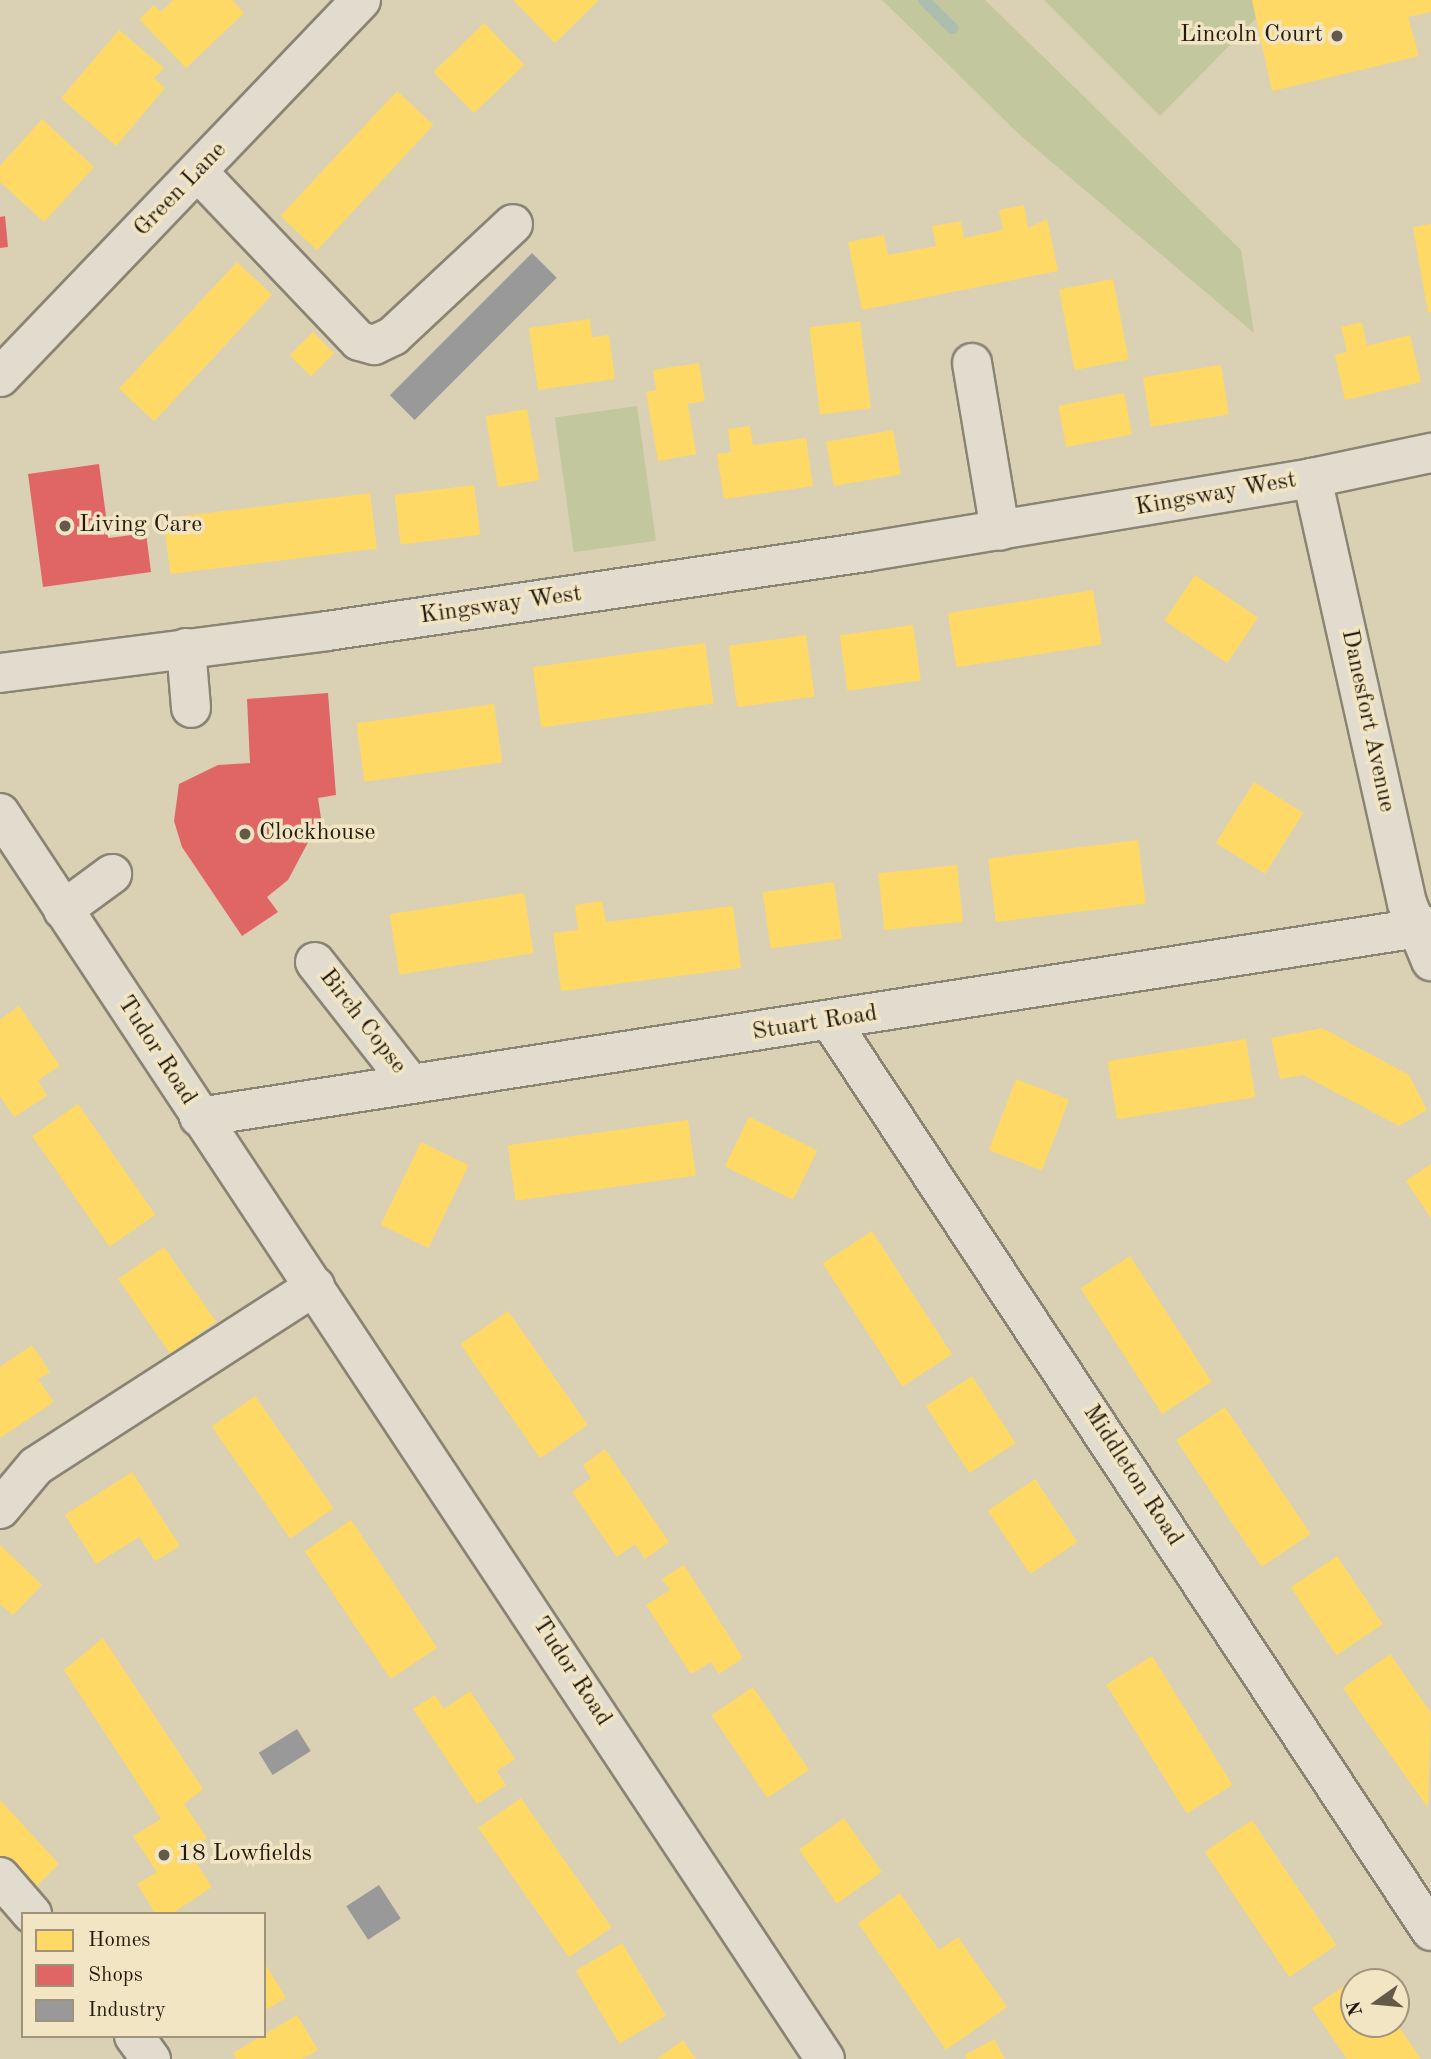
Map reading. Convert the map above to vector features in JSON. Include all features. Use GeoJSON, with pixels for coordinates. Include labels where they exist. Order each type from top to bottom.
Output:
{"type":"FeatureCollection","features":[{"type":"Feature","properties":{"kind":"street","name":"Green Lane"},"geometry":{"type":"LineString","coordinates":[[0,377],[361,0]]}},
{"type":"Feature","properties":{"kind":"street"},"geometry":{"type":"LineString","coordinates":[[198,172],[359,341],[374,345],[393,336],[513,224]]}},
{"type":"Feature","properties":{"kind":"street"},"geometry":{"type":"LineString","coordinates":[[972,363],[1000,531]]}},
{"type":"Feature","properties":{"kind":"street","name":"Kingsway West"},"geometry":{"type":"LineString","coordinates":[[0,673],[1000,531],[1312,478],[1431,453]]}},
{"type":"Feature","properties":{"kind":"street","name":"Danesfort Avenue"},"geometry":{"type":"LineString","coordinates":[[1312,478],[1407,903],[1426,938]]}},
{"type":"Feature","properties":{"kind":"street"},"geometry":{"type":"LineString","coordinates":[[186,648],[191,708]]}},
{"type":"Feature","properties":{"kind":"street","name":"Tudor Road"},"geometry":{"type":"LineString","coordinates":[[0,813],[825,2059]]}},
{"type":"Feature","properties":{"kind":"street"},"geometry":{"type":"LineString","coordinates":[[63,910],[112,874]]}},
{"type":"Feature","properties":{"kind":"street","name":"Stuart Road"},"geometry":{"type":"LineString","coordinates":[[199,1117],[409,1082],[1426,938]]}},
{"type":"Feature","properties":{"kind":"street","name":"Birch Copse"},"geometry":{"type":"LineString","coordinates":[[315,962],[409,1082]]}},
{"type":"Feature","properties":{"kind":"street","name":"Middleton Road"},"geometry":{"type":"LineString","coordinates":[[831,1022],[1431,1931]]}},
{"type":"Feature","properties":{"kind":"street"},"geometry":{"type":"LineString","coordinates":[[0,1509],[36,1466],[315,1286]]}},
{"type":"Feature","properties":{"kind":"street"},"geometry":{"type":"LineString","coordinates":[[0,1877],[30,1912]]}},
{"type":"Feature","properties":{"kind":"street"},"geometry":{"type":"LineString","coordinates":[[135,2038],[151,2059]]}},
{"type":"Feature","properties":{"kind":"green space"},"geometry":{"type":"Polygon","coordinates":[[[882,0],[985,0],[1241,250],[1254,333],[1021,136],[882,0]]]}},
{"type":"Feature","properties":{"kind":"green space"},"geometry":{"type":"Polygon","coordinates":[[[1044,0],[1274,0],[1160,116],[1044,0]]]}},
{"type":"Feature","properties":{"kind":"green space"},"geometry":{"type":"Polygon","coordinates":[[[637,406],[656,541],[574,552],[555,418],[637,406]]]}},
{"type":"Feature","properties":{"kind":"building: Homes"},"geometry":{"type":"Polygon","coordinates":[[[173,0],[232,0],[244,13],[186,68],[139,19],[154,5],[161,12],[173,0]]]}},
{"type":"Feature","properties":{"kind":"building: Homes"},"geometry":{"type":"Polygon","coordinates":[[[513,0],[599,0],[555,43],[513,0]]]}},
{"type":"Feature","properties":{"kind":"building: Homes","name":"Lincoln Court"},"geometry":{"type":"Polygon","coordinates":[[[1252,0],[1431,0],[1431,12],[1408,17],[1419,56],[1272,91],[1252,0]]]}},
{"type":"Feature","properties":{"kind":"building: Homes"},"geometry":{"type":"Polygon","coordinates":[[[484,23],[524,65],[474,113],[434,72],[484,23]]]}},
{"type":"Feature","properties":{"kind":"building: Homes"},"geometry":{"type":"Polygon","coordinates":[[[119,30],[164,68],[154,78],[165,88],[116,146],[61,98],[119,30]]]}},
{"type":"Feature","properties":{"kind":"building: Homes"},"geometry":{"type":"Polygon","coordinates":[[[397,91],[434,125],[317,250],[280,216],[397,91]]]}},
{"type":"Feature","properties":{"kind":"building: Homes"},"geometry":{"type":"Polygon","coordinates":[[[42,119],[94,167],[44,222],[0,182],[0,166],[42,119]]]}},
{"type":"Feature","properties":{"kind":"building: Homes"},"geometry":{"type":"Polygon","coordinates":[[[1024,205],[1028,228],[1047,219],[1058,271],[862,310],[848,242],[884,235],[888,255],[936,246],[932,226],[961,221],[964,238],[1003,230],[999,210],[1024,205]]]}},
{"type":"Feature","properties":{"kind":"building: Homes"},"geometry":{"type":"Polygon","coordinates":[[[1431,224],[1431,312],[1428,313],[1413,227],[1431,224]]]}},
{"type":"Feature","properties":{"kind":"building: Homes"},"geometry":{"type":"Polygon","coordinates":[[[237,262],[272,295],[154,421],[119,389],[237,262]]]}},
{"type":"Feature","properties":{"kind":"building: Homes"},"geometry":{"type":"Polygon","coordinates":[[[1113,279],[1129,359],[1075,370],[1059,289],[1113,279]]]}},
{"type":"Feature","properties":{"kind":"building: Homes"},"geometry":{"type":"Polygon","coordinates":[[[590,319],[592,337],[609,335],[615,379],[538,390],[529,328],[590,319]]]}},
{"type":"Feature","properties":{"kind":"building: Homes"},"geometry":{"type":"Polygon","coordinates":[[[860,321],[871,408],[820,415],[809,327],[860,321]]]}},
{"type":"Feature","properties":{"kind":"building: Homes"},"geometry":{"type":"Polygon","coordinates":[[[1362,322],[1367,346],[1410,335],[1421,382],[1345,400],[1335,355],[1347,352],[1341,327],[1362,322]]]}},
{"type":"Feature","properties":{"kind":"building: Homes"},"geometry":{"type":"Polygon","coordinates":[[[313,332],[334,353],[311,377],[290,355],[313,332]]]}},
{"type":"Feature","properties":{"kind":"building: Homes"},"geometry":{"type":"Polygon","coordinates":[[[699,363],[705,401],[688,404],[696,454],[658,461],[646,392],[656,390],[653,370],[699,363]]]}},
{"type":"Feature","properties":{"kind":"building: Homes"},"geometry":{"type":"Polygon","coordinates":[[[1221,365],[1229,414],[1151,427],[1143,377],[1221,365]]]}},
{"type":"Feature","properties":{"kind":"building: Homes"},"geometry":{"type":"Polygon","coordinates":[[[1124,393],[1132,434],[1066,447],[1058,406],[1124,393]]]}},
{"type":"Feature","properties":{"kind":"building: Homes"},"geometry":{"type":"Polygon","coordinates":[[[527,409],[540,480],[498,487],[486,416],[527,409]]]}},
{"type":"Feature","properties":{"kind":"building: Homes"},"geometry":{"type":"Polygon","coordinates":[[[750,426],[753,445],[806,438],[813,486],[724,499],[717,454],[731,452],[728,429],[750,426]]]}},
{"type":"Feature","properties":{"kind":"building: Homes"},"geometry":{"type":"Polygon","coordinates":[[[893,430],[901,474],[834,486],[826,442],[893,430]]]}},
{"type":"Feature","properties":{"kind":"building: Homes"},"geometry":{"type":"Polygon","coordinates":[[[474,485],[480,535],[401,544],[395,495],[474,485]]]}},
{"type":"Feature","properties":{"kind":"building: Homes"},"geometry":{"type":"Polygon","coordinates":[[[370,493],[377,549],[170,574],[164,518],[370,493]]]}},
{"type":"Feature","properties":{"kind":"building: Homes"},"geometry":{"type":"Polygon","coordinates":[[[1195,575],[1258,617],[1227,663],[1164,621],[1195,575]]]}},
{"type":"Feature","properties":{"kind":"building: Homes"},"geometry":{"type":"Polygon","coordinates":[[[1093,590],[1102,644],[956,667],[948,613],[1093,590]]]}},
{"type":"Feature","properties":{"kind":"building: Homes"},"geometry":{"type":"Polygon","coordinates":[[[913,625],[921,680],[848,691],[840,635],[913,625]]]}},
{"type":"Feature","properties":{"kind":"building: Homes"},"geometry":{"type":"Polygon","coordinates":[[[806,635],[815,696],[737,707],[729,646],[806,635]]]}},
{"type":"Feature","properties":{"kind":"building: Homes"},"geometry":{"type":"Polygon","coordinates":[[[705,643],[713,703],[541,728],[533,667],[705,643]]]}},
{"type":"Feature","properties":{"kind":"building: Homes"},"geometry":{"type":"Polygon","coordinates":[[[494,704],[502,762],[365,782],[356,723],[494,704]]]}},
{"type":"Feature","properties":{"kind":"building: Homes"},"geometry":{"type":"Polygon","coordinates":[[[1254,782],[1303,813],[1265,874],[1216,843],[1254,782]]]}},
{"type":"Feature","properties":{"kind":"building: Homes"},"geometry":{"type":"Polygon","coordinates":[[[1138,840],[1146,904],[996,922],[988,858],[1138,840]]]}},
{"type":"Feature","properties":{"kind":"building: Homes"},"geometry":{"type":"Polygon","coordinates":[[[957,865],[963,922],[884,930],[878,873],[957,865]]]}},
{"type":"Feature","properties":{"kind":"building: Homes"},"geometry":{"type":"Polygon","coordinates":[[[834,882],[842,938],[771,948],[763,892],[834,882]]]}},
{"type":"Feature","properties":{"kind":"building: Homes"},"geometry":{"type":"Polygon","coordinates":[[[524,893],[534,953],[399,975],[390,914],[524,893]]]}},
{"type":"Feature","properties":{"kind":"building: Homes"},"geometry":{"type":"Polygon","coordinates":[[[602,901],[606,922],[733,906],[741,968],[561,991],[553,933],[578,930],[575,905],[602,901]]]}},
{"type":"Feature","properties":{"kind":"building: Homes"},"geometry":{"type":"Polygon","coordinates":[[[19,1006],[60,1066],[38,1080],[47,1096],[14,1117],[0,1096],[0,1020],[19,1006]]]}},
{"type":"Feature","properties":{"kind":"building: Homes"},"geometry":{"type":"Polygon","coordinates":[[[1322,1028],[1409,1075],[1427,1110],[1399,1126],[1303,1075],[1280,1079],[1271,1038],[1322,1028]]]}},
{"type":"Feature","properties":{"kind":"building: Homes"},"geometry":{"type":"Polygon","coordinates":[[[1246,1039],[1255,1097],[1117,1119],[1108,1061],[1246,1039]]]}},
{"type":"Feature","properties":{"kind":"building: Homes"},"geometry":{"type":"Polygon","coordinates":[[[1016,1079],[1069,1099],[1042,1170],[989,1150],[1016,1079]]]}},
{"type":"Feature","properties":{"kind":"building: Homes"},"geometry":{"type":"Polygon","coordinates":[[[78,1104],[155,1215],[110,1247],[32,1136],[78,1104]]]}},
{"type":"Feature","properties":{"kind":"building: Homes"},"geometry":{"type":"Polygon","coordinates":[[[749,1117],[817,1150],[793,1200],[725,1166],[749,1117]]]}},
{"type":"Feature","properties":{"kind":"building: Homes"},"geometry":{"type":"Polygon","coordinates":[[[688,1120],[696,1175],[516,1201],[508,1145],[688,1120]]]}},
{"type":"Feature","properties":{"kind":"building: Homes"},"geometry":{"type":"Polygon","coordinates":[[[421,1142],[469,1165],[428,1248],[381,1225],[421,1142]]]}},
{"type":"Feature","properties":{"kind":"building: Homes"},"geometry":{"type":"Polygon","coordinates":[[[1431,1164],[1431,1218],[1406,1181],[1431,1164]]]}},
{"type":"Feature","properties":{"kind":"building: Homes"},"geometry":{"type":"Polygon","coordinates":[[[872,1231],[952,1354],[903,1386],[823,1263],[872,1231]]]}},
{"type":"Feature","properties":{"kind":"building: Homes"},"geometry":{"type":"Polygon","coordinates":[[[164,1247],[216,1322],[170,1354],[118,1279],[164,1247]]]}},
{"type":"Feature","properties":{"kind":"building: Homes"},"geometry":{"type":"Polygon","coordinates":[[[1130,1256],[1212,1382],[1162,1414],[1081,1288],[1130,1256]]]}},
{"type":"Feature","properties":{"kind":"building: Homes"},"geometry":{"type":"Polygon","coordinates":[[[508,1311],[588,1425],[540,1458],[460,1344],[508,1311]]]}},
{"type":"Feature","properties":{"kind":"building: Homes"},"geometry":{"type":"Polygon","coordinates":[[[32,1345],[50,1372],[38,1379],[54,1402],[0,1438],[0,1367],[32,1345]]]}},
{"type":"Feature","properties":{"kind":"building: Homes"},"geometry":{"type":"Polygon","coordinates":[[[972,1376],[1016,1443],[969,1473],[926,1406],[972,1376]]]}},
{"type":"Feature","properties":{"kind":"building: Homes"},"geometry":{"type":"Polygon","coordinates":[[[255,1396],[334,1508],[290,1539],[212,1426],[255,1396]]]}},
{"type":"Feature","properties":{"kind":"building: Homes"},"geometry":{"type":"Polygon","coordinates":[[[1225,1407],[1311,1534],[1262,1567],[1176,1440],[1225,1407]]]}},
{"type":"Feature","properties":{"kind":"building: Homes"},"geometry":{"type":"Polygon","coordinates":[[[605,1449],[669,1542],[645,1559],[635,1544],[617,1557],[572,1492],[591,1478],[583,1465],[605,1449]]]}},
{"type":"Feature","properties":{"kind":"building: Homes"},"geometry":{"type":"Polygon","coordinates":[[[132,1472],[180,1546],[155,1561],[139,1537],[96,1564],[65,1515],[132,1472]]]}},
{"type":"Feature","properties":{"kind":"building: Homes"},"geometry":{"type":"Polygon","coordinates":[[[1035,1479],[1077,1542],[1030,1574],[988,1511],[1035,1479]]]}},
{"type":"Feature","properties":{"kind":"building: Homes"},"geometry":{"type":"Polygon","coordinates":[[[351,1520],[437,1648],[391,1679],[305,1551],[351,1520]]]}},
{"type":"Feature","properties":{"kind":"building: Homes"},"geometry":{"type":"Polygon","coordinates":[[[0,1545],[42,1585],[13,1615],[0,1604],[0,1545]]]}},
{"type":"Feature","properties":{"kind":"building: Homes"},"geometry":{"type":"Polygon","coordinates":[[[1337,1556],[1383,1624],[1336,1655],[1291,1587],[1337,1556]]]}},
{"type":"Feature","properties":{"kind":"building: Homes"},"geometry":{"type":"Polygon","coordinates":[[[684,1565],[743,1658],[719,1674],[711,1662],[691,1674],[646,1605],[670,1590],[662,1579],[684,1565]]]}},
{"type":"Feature","properties":{"kind":"building: Homes"},"geometry":{"type":"Polygon","coordinates":[[[103,1638],[203,1789],[184,1804],[207,1838],[174,1860],[189,1852],[212,1887],[174,1912],[155,1912],[137,1884],[157,1872],[133,1836],[161,1819],[64,1670],[103,1638]]]}},
{"type":"Feature","properties":{"kind":"building: Homes"},"geometry":{"type":"Polygon","coordinates":[[[1390,1654],[1431,1713],[1428,1808],[1343,1688],[1390,1654]]]}},
{"type":"Feature","properties":{"kind":"building: Homes"},"geometry":{"type":"Polygon","coordinates":[[[1152,1656],[1233,1785],[1187,1814],[1106,1685],[1152,1656]]]}},
{"type":"Feature","properties":{"kind":"building: Homes"},"geometry":{"type":"Polygon","coordinates":[[[753,1687],[809,1770],[767,1798],[712,1715],[753,1687]]]}},
{"type":"Feature","properties":{"kind":"building: Homes"},"geometry":{"type":"Polygon","coordinates":[[[470,1691],[515,1759],[497,1771],[506,1785],[477,1804],[413,1709],[435,1695],[444,1709],[470,1691]]]}},
{"type":"Feature","properties":{"kind":"building: Homes"},"geometry":{"type":"Polygon","coordinates":[[[521,1798],[612,1927],[569,1957],[478,1828],[521,1798]]]}},
{"type":"Feature","properties":{"kind":"building: Homes"},"geometry":{"type":"Polygon","coordinates":[[[0,1800],[59,1864],[28,1894],[0,1863],[0,1800]]]}},
{"type":"Feature","properties":{"kind":"building: Homes"},"geometry":{"type":"Polygon","coordinates":[[[844,1818],[882,1872],[837,1904],[799,1850],[844,1818]]]}},
{"type":"Feature","properties":{"kind":"building: Homes"},"geometry":{"type":"Polygon","coordinates":[[[1252,1820],[1336,1945],[1289,1977],[1205,1852],[1252,1820]]]}},
{"type":"Feature","properties":{"kind":"building: Homes"},"geometry":{"type":"Polygon","coordinates":[[[900,1893],[939,1950],[958,1937],[1007,2007],[946,2050],[858,1923],[900,1893]]]}},
{"type":"Feature","properties":{"kind":"building: Homes"},"geometry":{"type":"Polygon","coordinates":[[[622,1943],[666,2016],[619,2044],[576,1971],[622,1943]]]}},
{"type":"Feature","properties":{"kind":"building: Homes"},"geometry":{"type":"Polygon","coordinates":[[[266,1965],[286,1998],[266,2010],[266,1965]]]}},
{"type":"Feature","properties":{"kind":"building: Homes"},"geometry":{"type":"Polygon","coordinates":[[[1340,1989],[1340,2038],[1407,2038],[1421,2059],[1347,2059],[1312,2008],[1340,1989]]]}},
{"type":"Feature","properties":{"kind":"building: Homes"},"geometry":{"type":"Polygon","coordinates":[[[297,2015],[318,2050],[302,2059],[236,2059],[233,2053],[258,2038],[266,2038],[266,2033],[297,2015]]]}},
{"type":"Feature","properties":{"kind":"building: Homes"},"geometry":{"type":"Polygon","coordinates":[[[994,2039],[1005,2059],[967,2059],[965,2055],[994,2039]]]}},
{"type":"Feature","properties":{"kind":"building: Homes"},"geometry":{"type":"Polygon","coordinates":[[[683,2040],[696,2059],[657,2059],[683,2040]]]}},
{"type":"Feature","properties":{"kind":"building: Shops"},"geometry":{"type":"Polygon","coordinates":[[[5,216],[8,247],[0,248],[0,217],[5,216]]]}},
{"type":"Feature","properties":{"kind":"building: Shops"},"geometry":{"type":"Polygon","coordinates":[[[99,464],[109,538],[146,533],[151,572],[43,587],[28,474],[99,464]]]}},
{"type":"Feature","properties":{"kind":"building: Shops","name":"Clockhouse"},"geometry":{"type":"Polygon","coordinates":[[[328,693],[336,795],[318,798],[321,818],[288,880],[267,897],[278,912],[242,936],[182,847],[174,821],[179,784],[218,765],[250,763],[247,699],[328,693]]]}},
{"type":"Feature","properties":{"kind":"building: Industry"},"geometry":{"type":"Polygon","coordinates":[[[532,253],[557,278],[415,420],[390,395],[532,253]]]}},
{"type":"Feature","properties":{"kind":"building: Industry"},"geometry":{"type":"Polygon","coordinates":[[[297,1729],[311,1751],[273,1775],[259,1753],[297,1729]]]}},
{"type":"Feature","properties":{"kind":"building: Industry"},"geometry":{"type":"Polygon","coordinates":[[[379,1885],[401,1919],[368,1940],[346,1906],[379,1885]]]}},
{"type":"Feature","properties":{"kind":"waterway"},"geometry":{"type":"LineString","coordinates":[[924,0],[952,28]]}},
{"type":"Feature","properties":{"kind":"place","name":"Lincoln Court"},"geometry":{"type":"Point","coordinates":[1337,36]}},
{"type":"Feature","properties":{"kind":"place","name":"Living Care"},"geometry":{"type":"Point","coordinates":[65,526]}},
{"type":"Feature","properties":{"kind":"place","name":"Clockhouse"},"geometry":{"type":"Point","coordinates":[245,834]}},
{"type":"Feature","properties":{"kind":"place","name":"18 Lowfields"},"geometry":{"type":"Point","coordinates":[164,1855]}}]}
